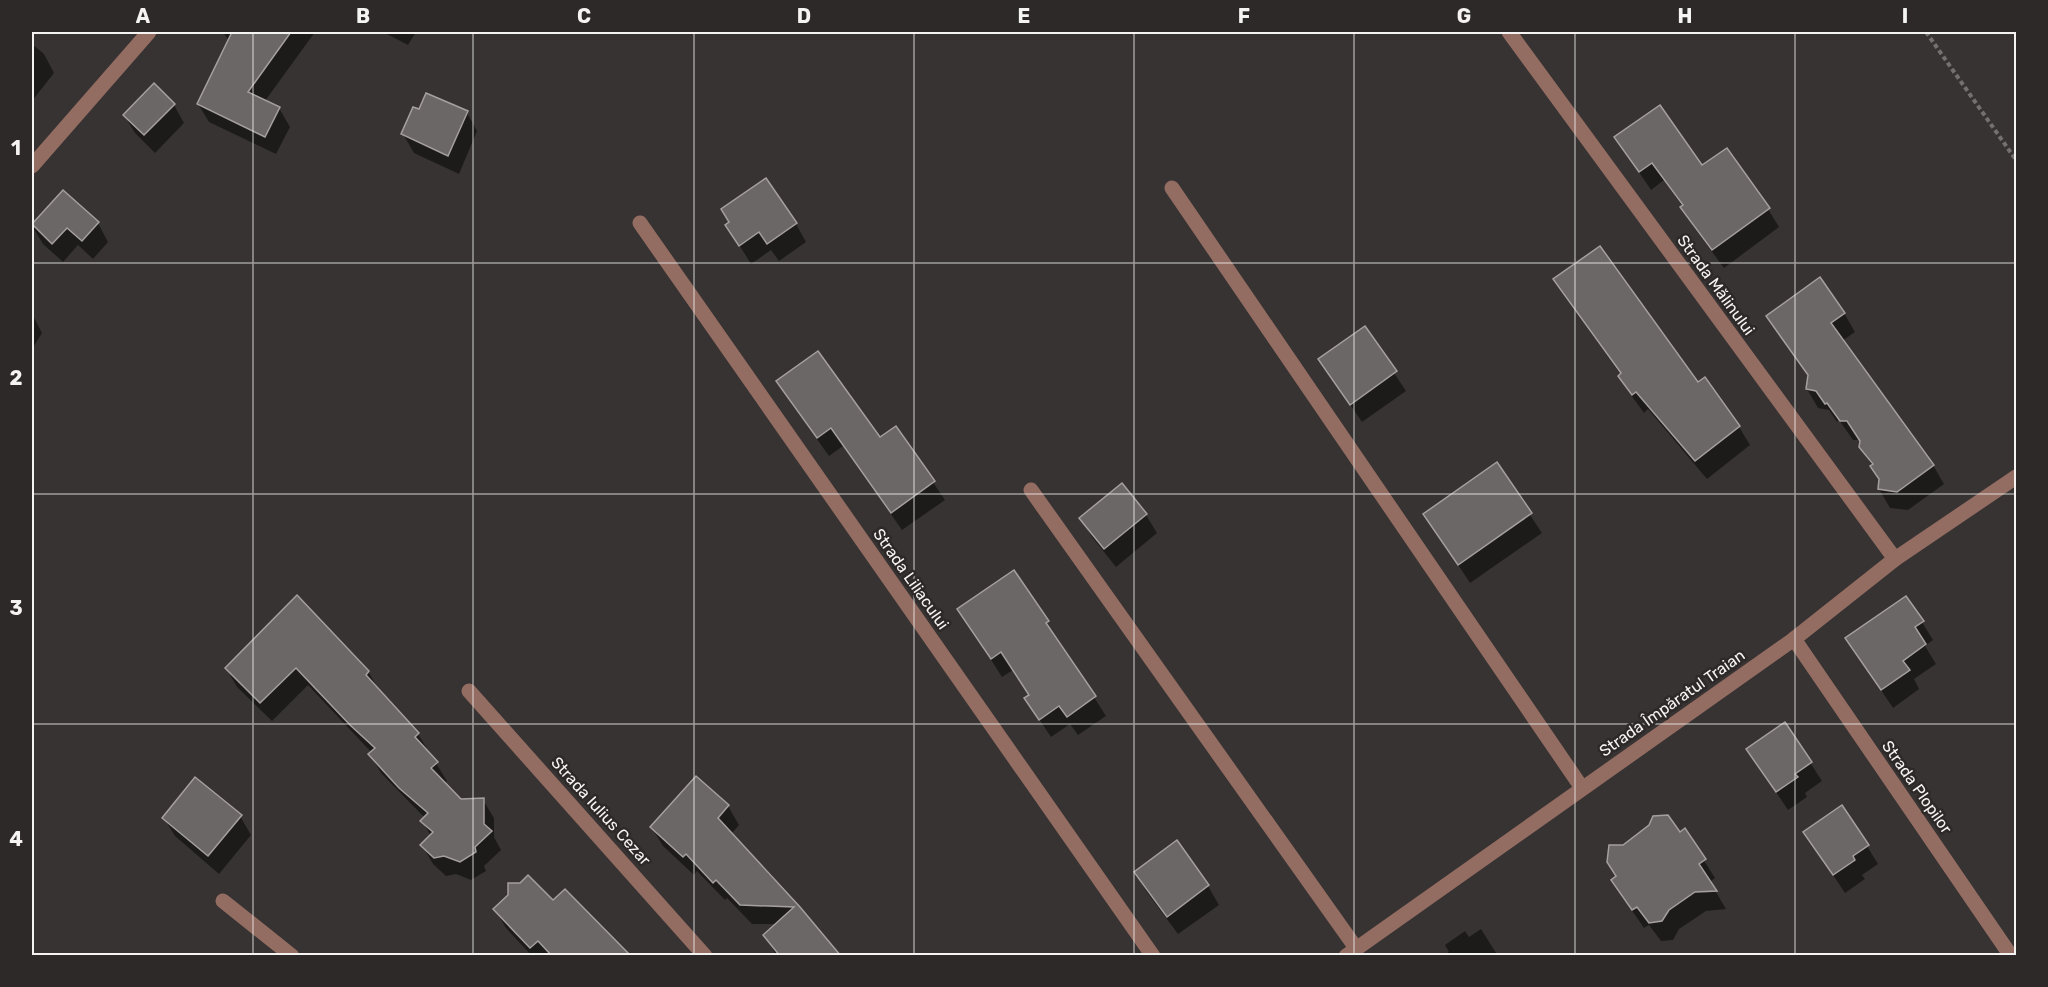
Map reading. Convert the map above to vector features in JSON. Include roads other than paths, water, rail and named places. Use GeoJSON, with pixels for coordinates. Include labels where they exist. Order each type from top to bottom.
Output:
{"type":"FeatureCollection","features":[{"type":"Feature","properties":{"kind":"street"},"geometry":{"type":"LineString","coordinates":[[32,166],[149,32]]}},
{"type":"Feature","properties":{"kind":"street","name":"Strada Mălinului"},"geometry":{"type":"LineString","coordinates":[[1509,32],[1895,559]]}},
{"type":"Feature","properties":{"kind":"street"},"geometry":{"type":"LineString","coordinates":[[1172,188],[1582,788]]}},
{"type":"Feature","properties":{"kind":"street","name":"Strada Liliacului"},"geometry":{"type":"LineString","coordinates":[[640,223],[1153,956]]}},
{"type":"Feature","properties":{"kind":"street","name":"Strada Împăratul Traian"},"geometry":{"type":"LineString","coordinates":[[1351,952],[1794,639],[1895,559],[2016,477]]}},
{"type":"Feature","properties":{"kind":"street"},"geometry":{"type":"LineString","coordinates":[[1031,490],[1351,952]]}},
{"type":"Feature","properties":{"kind":"street","name":"Strada Plopilor"},"geometry":{"type":"LineString","coordinates":[[1794,639],[2012,956]]}},
{"type":"Feature","properties":{"kind":"street","name":"Strada Iulius Cezar"},"geometry":{"type":"LineString","coordinates":[[469,691],[705,956]]}},
{"type":"Feature","properties":{"kind":"street"},"geometry":{"type":"LineString","coordinates":[[224,901],[292,956]]}}]}
